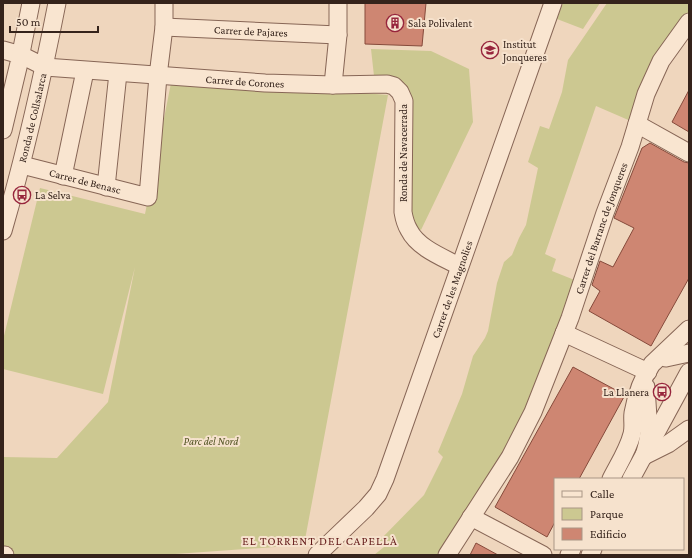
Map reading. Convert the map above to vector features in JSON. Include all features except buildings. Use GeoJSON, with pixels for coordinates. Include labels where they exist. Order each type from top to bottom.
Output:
{"type":"FeatureCollection","features":[{"type":"Feature","properties":{"kind":"street"},"geometry":{"type":"LineString","coordinates":[[3,130],[21,55],[31,3]]}},
{"type":"Feature","properties":{"kind":"street","name":"Ronda de Collsalarca"},"geometry":{"type":"LineString","coordinates":[[3,231],[22,165],[45,68],[57,3]]}},
{"type":"Feature","properties":{"kind":"street"},"geometry":{"type":"LineString","coordinates":[[158,76],[164,27],[164,3]]}},
{"type":"Feature","properties":{"kind":"street"},"geometry":{"type":"LineString","coordinates":[[333,85],[338,35],[338,3]]}},
{"type":"Feature","properties":{"kind":"street","name":"Carrer de les Magnolies"},"geometry":{"type":"LineString","coordinates":[[317,555],[366,508],[378,494],[385,479],[459,266],[554,3]]}},
{"type":"Feature","properties":{"kind":"street","name":"Carrer del Barranc de Jonqueres"},"geometry":{"type":"LineString","coordinates":[[448,555],[510,457],[533,412],[564,333],[637,124],[646,94],[661,61],[689,22]]}},
{"type":"Feature","properties":{"kind":"street","name":"Carrer de Pajares"},"geometry":{"type":"LineString","coordinates":[[164,27],[338,35]]}},
{"type":"Feature","properties":{"kind":"street"},"geometry":{"type":"LineString","coordinates":[[3,50],[21,55],[45,68]]}},
{"type":"Feature","properties":{"kind":"street","name":"Carrer de Corones"},"geometry":{"type":"LineString","coordinates":[[45,68],[264,83],[333,85]]}},
{"type":"Feature","properties":{"kind":"street"},"geometry":{"type":"LineString","coordinates":[[63,176],[85,71]]}},
{"type":"Feature","properties":{"kind":"street"},"geometry":{"type":"LineString","coordinates":[[106,187],[118,73]]}},
{"type":"Feature","properties":{"kind":"street","name":"Carrer de Benasc"},"geometry":{"type":"LineString","coordinates":[[22,165],[148,198],[158,76]]}},
{"type":"Feature","properties":{"kind":"street","name":"Ronda de Navacerrada"},"geometry":{"type":"LineString","coordinates":[[333,85],[387,84],[394,86],[400,92],[404,101],[403,212],[406,224],[416,240],[428,249],[459,266]]}},
{"type":"Feature","properties":{"kind":"street"},"geometry":{"type":"LineString","coordinates":[[637,124],[689,153]]}},
{"type":"Feature","properties":{"kind":"street"},"geometry":{"type":"LineString","coordinates":[[612,478],[626,450],[632,434],[634,412],[641,386],[652,364],[689,329]]}},
{"type":"Feature","properties":{"kind":"street"},"geometry":{"type":"LineString","coordinates":[[564,333],[648,372]]}},
{"type":"Feature","properties":{"kind":"street"},"geometry":{"type":"LineString","coordinates":[[644,456],[649,433],[646,388],[648,372],[654,364],[689,347]]}},
{"type":"Feature","properties":{"kind":"street"},"geometry":{"type":"LineString","coordinates":[[666,358],[689,353]]}},
{"type":"Feature","properties":{"kind":"street"},"geometry":{"type":"LineString","coordinates":[[632,478],[689,372]]}},
{"type":"Feature","properties":{"kind":"street"},"geometry":{"type":"LineString","coordinates":[[644,456],[668,444],[689,429]]}},
{"type":"Feature","properties":{"kind":"street"},"geometry":{"type":"LineString","coordinates":[[471,517],[543,555]]}},
{"type":"Feature","properties":{"kind":"green space"},"geometry":{"type":"Polygon","coordinates":[[[563,3],[600,3],[583,29],[557,19],[563,3]]]}},
{"type":"Feature","properties":{"kind":"green space"},"geometry":{"type":"Polygon","coordinates":[[[607,3],[689,3],[689,11],[667,42],[633,122],[596,106],[545,254],[556,259],[552,271],[582,283],[533,412],[447,555],[374,555],[384,547],[379,541],[424,495],[443,457],[438,452],[462,394],[473,356],[488,331],[497,283],[504,262],[512,255],[526,225],[538,168],[528,162],[540,126],[549,129],[562,92],[568,60],[607,3]]]}},
{"type":"Feature","properties":{"kind":"green space"},"geometry":{"type":"Polygon","coordinates":[[[371,49],[431,51],[469,69],[473,122],[421,230],[413,226],[409,203],[409,93],[396,78],[374,76],[371,49]]]}},
{"type":"Feature","properties":{"kind":"green space","name":"Parc del Nord"},"geometry":{"type":"Polygon","coordinates":[[[172,78],[388,95],[304,545],[161,555],[3,555],[3,457],[57,458],[108,402],[135,267],[103,394],[3,369],[3,340],[40,188],[145,214],[172,78]]]}},
{"type":"Feature","properties":{"kind":"place","name":"Sala Polivalent"},"geometry":{"type":"Point","coordinates":[395,23]}},
{"type":"Feature","properties":{"kind":"place","name":"Institut Jonqueres"},"geometry":{"type":"Point","coordinates":[490,50]}},
{"type":"Feature","properties":{"kind":"place","name":"La Selva"},"geometry":{"type":"Point","coordinates":[22,195]}},
{"type":"Feature","properties":{"kind":"place","name":"La Llanera"},"geometry":{"type":"Point","coordinates":[662,392]}},
{"type":"Feature","properties":{"kind":"district","name":"EL TORRENT DEL CAPELLÀ"},"geometry":{"type":"Point","coordinates":[320,541]}}]}
